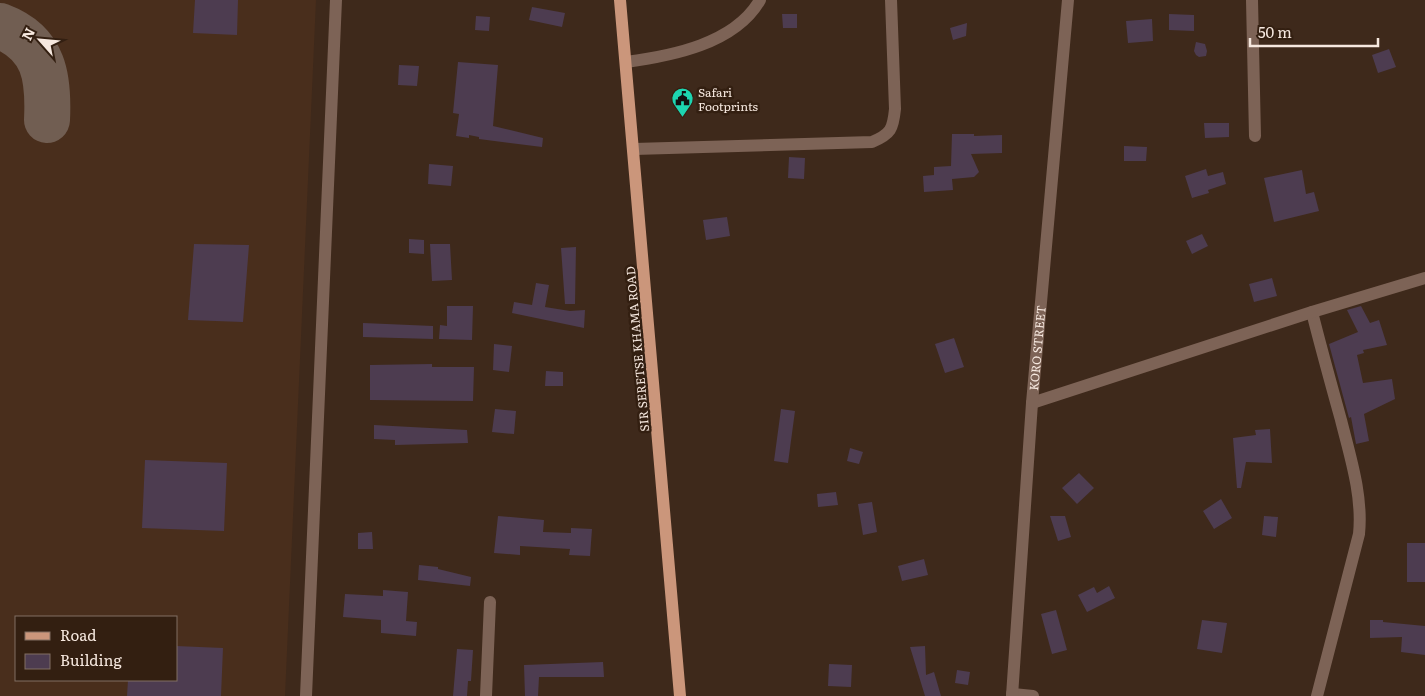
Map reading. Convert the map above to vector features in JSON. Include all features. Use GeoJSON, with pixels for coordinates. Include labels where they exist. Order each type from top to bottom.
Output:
{"type":"FeatureCollection","features":[{"type":"Feature","properties":{"kind":"main road","name":"SIR SERETSE KHAMA ROAD"},"geometry":{"type":"LineString","coordinates":[[620,0],[680,696]]}},
{"type":"Feature","properties":{"kind":"street"},"geometry":{"type":"LineString","coordinates":[[306,696],[336,0]]}},
{"type":"Feature","properties":{"kind":"street"},"geometry":{"type":"LineString","coordinates":[[626,62],[681,52],[717,38],[738,24],[760,0]]}},
{"type":"Feature","properties":{"kind":"street"},"geometry":{"type":"LineString","coordinates":[[634,149],[872,142],[886,136],[893,126],[896,109],[891,0]]}},
{"type":"Feature","properties":{"kind":"street","name":"KORO STREET"},"geometry":{"type":"LineString","coordinates":[[1012,695],[1032,402],[1068,0]]}},
{"type":"Feature","properties":{"kind":"street"},"geometry":{"type":"LineString","coordinates":[[1252,0],[1255,136]]}},
{"type":"Feature","properties":{"kind":"street"},"geometry":{"type":"LineString","coordinates":[[1032,402],[1312,312],[1425,278]]}},
{"type":"Feature","properties":{"kind":"street"},"geometry":{"type":"LineString","coordinates":[[1312,312],[1347,443],[1358,495],[1360,521],[1359,534],[1317,696]]}},
{"type":"Feature","properties":{"kind":"street"},"geometry":{"type":"LineString","coordinates":[[486,696],[490,602]]}},
{"type":"Feature","properties":{"kind":"street"},"geometry":{"type":"LineString","coordinates":[[1012,695],[1033,696]]}},
{"type":"Feature","properties":{"kind":"shaded area"},"geometry":{"type":"Polygon","coordinates":[[[0,0],[316,0],[285,696],[0,696],[0,0]]]}},
{"type":"Feature","properties":{"kind":"building"},"geometry":{"type":"Polygon","coordinates":[[[195,0],[238,0],[237,35],[193,33],[195,0]]]}},
{"type":"Feature","properties":{"kind":"building"},"geometry":{"type":"Polygon","coordinates":[[[532,7],[565,13],[562,27],[529,20],[532,7]]]}},
{"type":"Feature","properties":{"kind":"building"},"geometry":{"type":"Polygon","coordinates":[[[782,14],[797,14],[797,28],[783,28],[782,14]]]}},
{"type":"Feature","properties":{"kind":"building"},"geometry":{"type":"Polygon","coordinates":[[[1169,14],[1194,15],[1194,31],[1169,30],[1169,14]]]}},
{"type":"Feature","properties":{"kind":"building"},"geometry":{"type":"Polygon","coordinates":[[[476,16],[490,17],[489,31],[475,30],[476,16]]]}},
{"type":"Feature","properties":{"kind":"building"},"geometry":{"type":"Polygon","coordinates":[[[1152,19],[1153,41],[1128,43],[1126,21],[1152,19]]]}},
{"type":"Feature","properties":{"kind":"building"},"geometry":{"type":"Polygon","coordinates":[[[967,23],[966,36],[953,40],[950,28],[967,23]]]}},
{"type":"Feature","properties":{"kind":"building"},"geometry":{"type":"Polygon","coordinates":[[[1196,42],[1205,44],[1206,56],[1199,57],[1196,55],[1194,51],[1196,42]]]}},
{"type":"Feature","properties":{"kind":"building"},"geometry":{"type":"Polygon","coordinates":[[[1389,49],[1396,67],[1378,73],[1372,55],[1389,49]]]}},
{"type":"Feature","properties":{"kind":"building"},"geometry":{"type":"Polygon","coordinates":[[[458,62],[498,65],[493,126],[543,138],[542,147],[479,139],[479,137],[469,135],[469,138],[456,136],[459,114],[453,113],[458,62]]]}},
{"type":"Feature","properties":{"kind":"building"},"geometry":{"type":"Polygon","coordinates":[[[399,65],[419,66],[417,86],[398,85],[399,65]]]}},
{"type":"Feature","properties":{"kind":"building"},"geometry":{"type":"Polygon","coordinates":[[[1204,123],[1229,123],[1229,137],[1205,138],[1204,123]]]}},
{"type":"Feature","properties":{"kind":"building"},"geometry":{"type":"Polygon","coordinates":[[[952,134],[974,134],[974,136],[1002,135],[1002,153],[971,154],[979,172],[974,177],[952,179],[953,190],[924,192],[923,176],[934,175],[934,167],[951,166],[952,134]]]}},
{"type":"Feature","properties":{"kind":"building"},"geometry":{"type":"Polygon","coordinates":[[[1124,146],[1147,147],[1146,161],[1124,161],[1124,146]]]}},
{"type":"Feature","properties":{"kind":"building"},"geometry":{"type":"Polygon","coordinates":[[[789,157],[805,158],[804,179],[788,178],[789,157]]]}},
{"type":"Feature","properties":{"kind":"building"},"geometry":{"type":"Polygon","coordinates":[[[429,164],[453,166],[451,186],[428,184],[429,164]]]}},
{"type":"Feature","properties":{"kind":"building"},"geometry":{"type":"Polygon","coordinates":[[[1206,169],[1208,176],[1223,172],[1226,184],[1208,190],[1209,193],[1192,198],[1185,176],[1206,169]]]}},
{"type":"Feature","properties":{"kind":"building"},"geometry":{"type":"Polygon","coordinates":[[[1302,170],[1306,194],[1314,192],[1319,211],[1274,222],[1264,178],[1302,170]]]}},
{"type":"Feature","properties":{"kind":"building"},"geometry":{"type":"Polygon","coordinates":[[[727,217],[730,236],[706,240],[703,220],[727,217]]]}},
{"type":"Feature","properties":{"kind":"building"},"geometry":{"type":"Polygon","coordinates":[[[1202,234],[1208,246],[1192,254],[1186,241],[1202,234]]]}},
{"type":"Feature","properties":{"kind":"building"},"geometry":{"type":"Polygon","coordinates":[[[409,239],[424,240],[424,254],[409,253],[409,239]]]}},
{"type":"Feature","properties":{"kind":"building"},"geometry":{"type":"Polygon","coordinates":[[[194,244],[249,245],[243,322],[188,320],[194,244]]]}},
{"type":"Feature","properties":{"kind":"building"},"geometry":{"type":"Polygon","coordinates":[[[430,244],[450,244],[452,280],[432,281],[430,244]]]}},
{"type":"Feature","properties":{"kind":"building"},"geometry":{"type":"Polygon","coordinates":[[[576,247],[575,304],[565,304],[561,248],[576,247]]]}},
{"type":"Feature","properties":{"kind":"building"},"geometry":{"type":"Polygon","coordinates":[[[1272,278],[1277,296],[1254,302],[1249,284],[1272,278]]]}},
{"type":"Feature","properties":{"kind":"building"},"geometry":{"type":"Polygon","coordinates":[[[536,283],[549,285],[545,307],[570,311],[585,310],[584,328],[512,313],[514,302],[532,305],[536,283]]]}},
{"type":"Feature","properties":{"kind":"building"},"geometry":{"type":"Polygon","coordinates":[[[447,306],[473,306],[472,340],[439,339],[440,325],[447,326],[447,306]]]}},
{"type":"Feature","properties":{"kind":"building"},"geometry":{"type":"Polygon","coordinates":[[[1361,306],[1370,323],[1379,320],[1387,345],[1363,350],[1364,353],[1357,355],[1363,383],[1392,379],[1395,399],[1364,414],[1369,441],[1356,444],[1351,417],[1349,418],[1329,344],[1358,332],[1347,310],[1361,306]]]}},
{"type":"Feature","properties":{"kind":"building"},"geometry":{"type":"Polygon","coordinates":[[[363,323],[433,326],[433,339],[363,337],[363,323]]]}},
{"type":"Feature","properties":{"kind":"building"},"geometry":{"type":"Polygon","coordinates":[[[954,338],[964,367],[945,373],[935,344],[954,338]]]}},
{"type":"Feature","properties":{"kind":"building"},"geometry":{"type":"Polygon","coordinates":[[[494,344],[512,346],[509,372],[493,370],[494,344]]]}},
{"type":"Feature","properties":{"kind":"building"},"geometry":{"type":"Polygon","coordinates":[[[432,364],[432,367],[474,367],[473,401],[370,400],[370,365],[432,364]]]}},
{"type":"Feature","properties":{"kind":"building"},"geometry":{"type":"Polygon","coordinates":[[[546,371],[563,372],[563,386],[545,386],[546,371]]]}},
{"type":"Feature","properties":{"kind":"building"},"geometry":{"type":"Polygon","coordinates":[[[495,409],[516,411],[514,434],[492,432],[495,409]]]}},
{"type":"Feature","properties":{"kind":"building"},"geometry":{"type":"Polygon","coordinates":[[[781,409],[795,411],[788,463],[774,461],[781,409]]]}},
{"type":"Feature","properties":{"kind":"building"},"geometry":{"type":"Polygon","coordinates":[[[374,425],[467,430],[468,443],[395,445],[395,440],[374,439],[374,425]]]}},
{"type":"Feature","properties":{"kind":"building"},"geometry":{"type":"Polygon","coordinates":[[[1270,429],[1272,463],[1246,462],[1241,488],[1237,488],[1233,438],[1256,435],[1255,430],[1270,429]]]}},
{"type":"Feature","properties":{"kind":"building"},"geometry":{"type":"Polygon","coordinates":[[[850,448],[863,452],[859,464],[847,461],[850,448]]]}},
{"type":"Feature","properties":{"kind":"building"},"geometry":{"type":"Polygon","coordinates":[[[145,460],[227,463],[224,531],[142,528],[145,460]]]}},
{"type":"Feature","properties":{"kind":"building"},"geometry":{"type":"Polygon","coordinates":[[[1079,473],[1094,488],[1077,504],[1062,488],[1079,473]]]}},
{"type":"Feature","properties":{"kind":"building"},"geometry":{"type":"Polygon","coordinates":[[[836,492],[838,505],[818,507],[817,494],[836,492]]]}},
{"type":"Feature","properties":{"kind":"building"},"geometry":{"type":"Polygon","coordinates":[[[1221,499],[1232,518],[1214,529],[1203,511],[1221,499]]]}},
{"type":"Feature","properties":{"kind":"building"},"geometry":{"type":"Polygon","coordinates":[[[872,502],[877,532],[863,535],[858,504],[872,502]]]}},
{"type":"Feature","properties":{"kind":"building"},"geometry":{"type":"Polygon","coordinates":[[[498,516],[544,520],[543,532],[571,533],[571,528],[592,529],[590,556],[569,555],[570,549],[520,546],[520,555],[494,553],[498,516]]]}},
{"type":"Feature","properties":{"kind":"building"},"geometry":{"type":"Polygon","coordinates":[[[1050,516],[1065,516],[1071,537],[1058,541],[1050,516]]]}},
{"type":"Feature","properties":{"kind":"building"},"geometry":{"type":"Polygon","coordinates":[[[1264,516],[1278,517],[1276,537],[1262,535],[1264,516]]]}},
{"type":"Feature","properties":{"kind":"building"},"geometry":{"type":"Polygon","coordinates":[[[372,532],[373,549],[358,549],[358,533],[372,532]]]}},
{"type":"Feature","properties":{"kind":"building"},"geometry":{"type":"Polygon","coordinates":[[[1407,543],[1425,543],[1425,582],[1407,582],[1407,543]]]}},
{"type":"Feature","properties":{"kind":"building"},"geometry":{"type":"Polygon","coordinates":[[[924,559],[928,575],[902,581],[898,566],[924,559]]]}},
{"type":"Feature","properties":{"kind":"building"},"geometry":{"type":"Polygon","coordinates":[[[419,565],[438,567],[438,569],[471,577],[470,586],[418,580],[419,565]]]}},
{"type":"Feature","properties":{"kind":"building"},"geometry":{"type":"Polygon","coordinates":[[[1109,586],[1115,598],[1087,612],[1078,595],[1094,587],[1097,593],[1109,586]]]}},
{"type":"Feature","properties":{"kind":"building"},"geometry":{"type":"Polygon","coordinates":[[[383,590],[408,592],[406,621],[417,622],[416,636],[381,633],[381,620],[343,617],[345,594],[383,596],[383,590]]]}},
{"type":"Feature","properties":{"kind":"building"},"geometry":{"type":"Polygon","coordinates":[[[1056,610],[1067,650],[1052,654],[1041,614],[1056,610]]]}},
{"type":"Feature","properties":{"kind":"building"},"geometry":{"type":"Polygon","coordinates":[[[1202,620],[1227,623],[1222,653],[1197,649],[1202,620]]]}},
{"type":"Feature","properties":{"kind":"building"},"geometry":{"type":"Polygon","coordinates":[[[1370,620],[1425,626],[1425,655],[1401,652],[1402,637],[1370,638],[1370,620]]]}},
{"type":"Feature","properties":{"kind":"building"},"geometry":{"type":"Polygon","coordinates":[[[178,646],[223,648],[221,696],[127,696],[128,681],[178,681],[178,646]]]}},
{"type":"Feature","properties":{"kind":"building"},"geometry":{"type":"Polygon","coordinates":[[[925,646],[926,675],[934,672],[941,696],[925,696],[910,647],[925,646]]]}},
{"type":"Feature","properties":{"kind":"building"},"geometry":{"type":"Polygon","coordinates":[[[457,649],[473,650],[471,681],[468,681],[467,696],[453,696],[457,649]]]}},
{"type":"Feature","properties":{"kind":"building"},"geometry":{"type":"Polygon","coordinates":[[[603,662],[604,677],[539,677],[538,696],[525,696],[524,665],[603,662]]]}},
{"type":"Feature","properties":{"kind":"building"},"geometry":{"type":"Polygon","coordinates":[[[829,664],[852,665],[851,687],[828,686],[829,664]]]}},
{"type":"Feature","properties":{"kind":"building"},"geometry":{"type":"Polygon","coordinates":[[[957,670],[970,672],[968,685],[955,683],[957,670]]]}},
{"type":"Feature","properties":{"kind":"taxiway"},"geometry":{"type":"LineString","coordinates":[[0,26],[15,33],[27,42],[35,52],[45,76],[47,120]]}},
{"type":"Feature","properties":{"kind":"place","name":"Safari Footprints"},"geometry":{"type":"Point","coordinates":[682,118]}}]}
